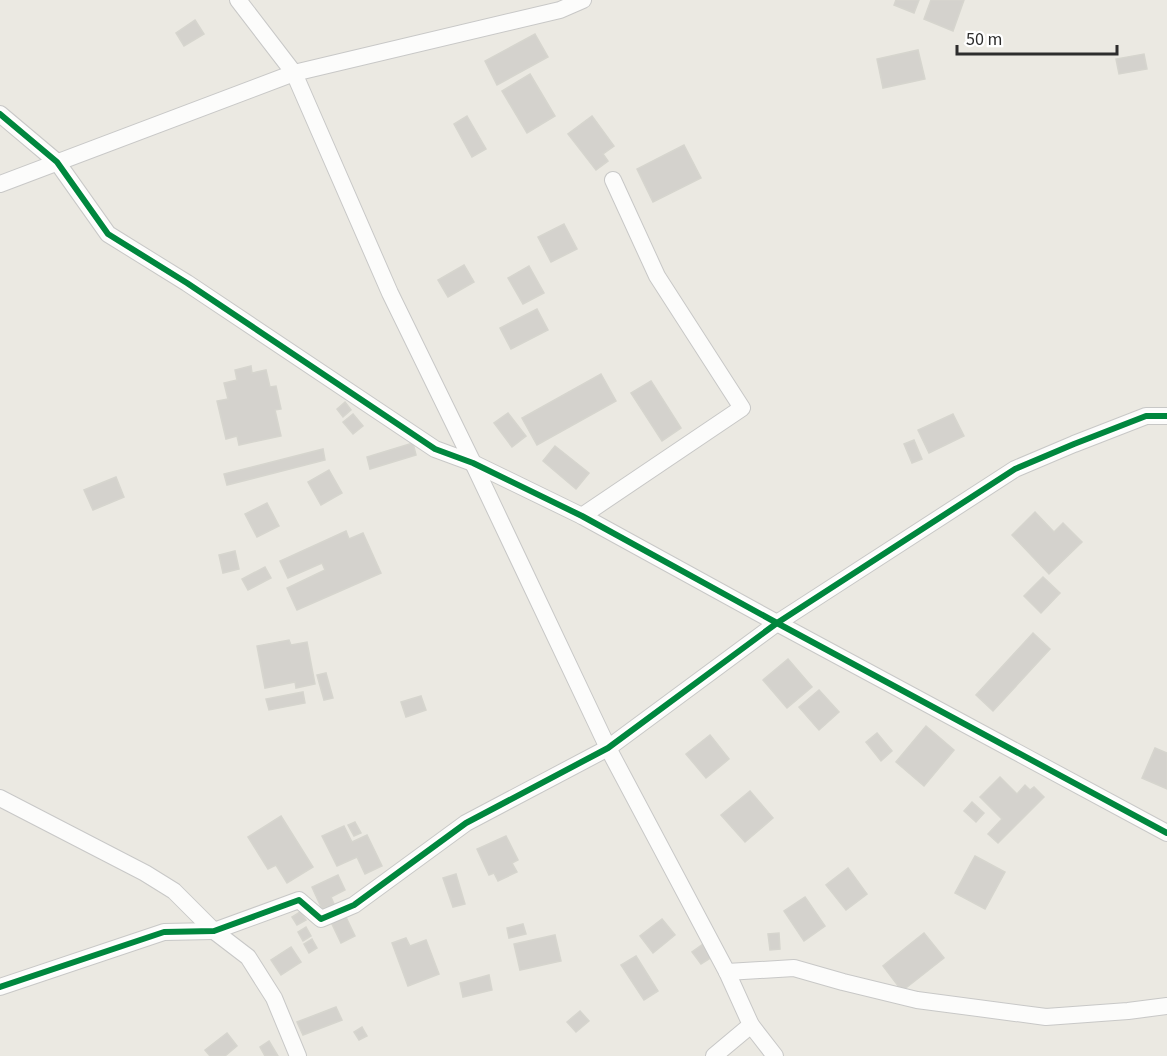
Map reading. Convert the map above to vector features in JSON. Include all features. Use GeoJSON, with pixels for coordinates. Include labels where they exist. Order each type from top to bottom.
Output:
{"type":"FeatureCollection","features":[{"type":"Feature","properties":{"kind":"street"},"geometry":{"type":"LineString","coordinates":[[238,0],[294,73],[390,293],[608,748],[727,972],[751,1025],[775,1056]]}},
{"type":"Feature","properties":{"kind":"street"},"geometry":{"type":"LineString","coordinates":[[0,184],[294,73],[560,10],[583,0]]}},
{"type":"Feature","properties":{"kind":"street"},"geometry":{"type":"LineString","coordinates":[[0,114],[57,162],[108,234],[187,283],[435,449],[473,463],[582,516],[1167,833]]}},
{"type":"Feature","properties":{"kind":"street"},"geometry":{"type":"LineString","coordinates":[[582,516],[742,408],[657,276],[613,180]]}},
{"type":"Feature","properties":{"kind":"street"},"geometry":{"type":"LineString","coordinates":[[0,987],[164,932],[214,931],[299,900],[321,919],[354,905],[466,823],[608,748],[777,623],[1015,469],[1146,416],[1167,416]]}},
{"type":"Feature","properties":{"kind":"street"},"geometry":{"type":"LineString","coordinates":[[0,798],[145,873],[174,891],[214,931],[248,957],[274,998],[298,1056]]}},
{"type":"Feature","properties":{"kind":"street"},"geometry":{"type":"LineString","coordinates":[[727,972],[794,968],[917,1000],[1046,1017],[1167,1006]]}},
{"type":"Feature","properties":{"kind":"street"},"geometry":{"type":"LineString","coordinates":[[714,1056],[751,1025]]}},
{"type":"Feature","properties":{"kind":"building"},"geometry":{"type":"Polygon","coordinates":[[[896,0],[919,0],[914,13],[894,5],[896,0]]]}},
{"type":"Feature","properties":{"kind":"building"},"geometry":{"type":"Polygon","coordinates":[[[931,0],[964,0],[953,31],[924,19],[931,0]]]}},
{"type":"Feature","properties":{"kind":"building"},"geometry":{"type":"Polygon","coordinates":[[[195,20],[204,34],[184,46],[176,33],[195,20]]]}},
{"type":"Feature","properties":{"kind":"building"},"geometry":{"type":"Polygon","coordinates":[[[535,34],[548,57],[497,85],[485,61],[535,34]]]}},
{"type":"Feature","properties":{"kind":"building"},"geometry":{"type":"Polygon","coordinates":[[[918,50],[925,79],[883,88],[877,59],[918,50]]]}},
{"type":"Feature","properties":{"kind":"building"},"geometry":{"type":"Polygon","coordinates":[[[1144,54],[1147,69],[1119,74],[1116,59],[1144,54]]]}},
{"type":"Feature","properties":{"kind":"building"},"geometry":{"type":"Polygon","coordinates":[[[530,74],[555,116],[527,133],[502,91],[530,74]]]}},
{"type":"Feature","properties":{"kind":"building"},"geometry":{"type":"Polygon","coordinates":[[[467,116],[486,149],[472,157],[454,124],[467,116]]]}},
{"type":"Feature","properties":{"kind":"building"},"geometry":{"type":"Polygon","coordinates":[[[592,116],[614,146],[603,154],[608,161],[596,170],[568,134],[592,116]]]}},
{"type":"Feature","properties":{"kind":"building"},"geometry":{"type":"Polygon","coordinates":[[[684,145],[701,178],[653,202],[637,169],[684,145]]]}},
{"type":"Feature","properties":{"kind":"building"},"geometry":{"type":"Polygon","coordinates":[[[564,224],[577,249],[551,262],[538,237],[564,224]]]}},
{"type":"Feature","properties":{"kind":"building"},"geometry":{"type":"Polygon","coordinates":[[[464,265],[474,282],[448,297],[438,280],[464,265]]]}},
{"type":"Feature","properties":{"kind":"building"},"geometry":{"type":"Polygon","coordinates":[[[529,266],[544,293],[523,304],[508,278],[529,266]]]}},
{"type":"Feature","properties":{"kind":"building"},"geometry":{"type":"Polygon","coordinates":[[[537,309],[548,330],[511,349],[500,328],[537,309]]]}},
{"type":"Feature","properties":{"kind":"building"},"geometry":{"type":"Polygon","coordinates":[[[251,366],[252,373],[266,370],[270,387],[276,386],[281,409],[275,410],[281,436],[239,445],[237,436],[226,439],[217,401],[228,399],[224,383],[237,380],[235,370],[251,366]]]}},
{"type":"Feature","properties":{"kind":"building"},"geometry":{"type":"Polygon","coordinates":[[[601,374],[616,401],[537,445],[522,418],[601,374]]]}},
{"type":"Feature","properties":{"kind":"building"},"geometry":{"type":"Polygon","coordinates":[[[651,381],[681,428],[662,441],[631,393],[651,381]]]}},
{"type":"Feature","properties":{"kind":"building"},"geometry":{"type":"Polygon","coordinates":[[[345,402],[351,410],[343,417],[337,409],[345,402]]]}},
{"type":"Feature","properties":{"kind":"building"},"geometry":{"type":"Polygon","coordinates":[[[508,413],[526,436],[512,447],[494,423],[508,413]]]}},
{"type":"Feature","properties":{"kind":"building"},"geometry":{"type":"Polygon","coordinates":[[[353,414],[363,426],[353,434],[343,422],[353,414]]]}},
{"type":"Feature","properties":{"kind":"building"},"geometry":{"type":"Polygon","coordinates":[[[953,414],[964,436],[929,453],[918,430],[953,414]]]}},
{"type":"Feature","properties":{"kind":"building"},"geometry":{"type":"Polygon","coordinates":[[[914,440],[922,459],[912,463],[904,444],[914,440]]]}},
{"type":"Feature","properties":{"kind":"building"},"geometry":{"type":"Polygon","coordinates":[[[413,443],[416,455],[370,469],[367,457],[413,443]]]}},
{"type":"Feature","properties":{"kind":"building"},"geometry":{"type":"Polygon","coordinates":[[[555,446],[589,473],[576,489],[543,461],[555,446]]]}},
{"type":"Feature","properties":{"kind":"building"},"geometry":{"type":"Polygon","coordinates":[[[323,449],[325,460],[227,485],[224,474],[323,449]]]}},
{"type":"Feature","properties":{"kind":"building"},"geometry":{"type":"Polygon","coordinates":[[[329,470],[342,493],[321,505],[308,482],[329,470]]]}},
{"type":"Feature","properties":{"kind":"building"},"geometry":{"type":"Polygon","coordinates":[[[116,477],[124,497],[93,510],[84,490],[116,477]]]}},
{"type":"Feature","properties":{"kind":"building"},"geometry":{"type":"Polygon","coordinates":[[[267,503],[279,526],[257,537],[245,514],[267,503]]]}},
{"type":"Feature","properties":{"kind":"building"},"geometry":{"type":"Polygon","coordinates":[[[1035,512],[1054,532],[1063,523],[1082,542],[1049,574],[1012,535],[1035,512]]]}},
{"type":"Feature","properties":{"kind":"building"},"geometry":{"type":"Polygon","coordinates":[[[346,531],[349,539],[363,533],[381,573],[297,610],[287,588],[325,570],[322,563],[288,578],[280,561],[346,531]]]}},
{"type":"Feature","properties":{"kind":"building"},"geometry":{"type":"Polygon","coordinates":[[[235,551],[239,569],[223,573],[219,555],[235,551]]]}},
{"type":"Feature","properties":{"kind":"building"},"geometry":{"type":"Polygon","coordinates":[[[265,567],[271,578],[248,590],[242,579],[265,567]]]}},
{"type":"Feature","properties":{"kind":"building"},"geometry":{"type":"Polygon","coordinates":[[[1043,577],[1060,593],[1041,613],[1024,596],[1043,577]]]}},
{"type":"Feature","properties":{"kind":"building"},"geometry":{"type":"Polygon","coordinates":[[[1033,633],[1050,649],[993,711],[976,695],[1033,633]]]}},
{"type":"Feature","properties":{"kind":"building"},"geometry":{"type":"Polygon","coordinates":[[[289,640],[291,645],[307,642],[315,684],[296,688],[295,682],[265,688],[257,646],[289,640]]]}},
{"type":"Feature","properties":{"kind":"building"},"geometry":{"type":"Polygon","coordinates":[[[788,659],[812,687],[787,708],[763,680],[788,659]]]}},
{"type":"Feature","properties":{"kind":"building"},"geometry":{"type":"Polygon","coordinates":[[[326,673],[333,698],[324,700],[317,675],[326,673]]]}},
{"type":"Feature","properties":{"kind":"building"},"geometry":{"type":"Polygon","coordinates":[[[819,690],[839,712],[819,730],[799,707],[819,690]]]}},
{"type":"Feature","properties":{"kind":"building"},"geometry":{"type":"Polygon","coordinates":[[[303,692],[305,703],[269,710],[266,699],[303,692]]]}},
{"type":"Feature","properties":{"kind":"building"},"geometry":{"type":"Polygon","coordinates":[[[421,696],[426,710],[406,717],[401,702],[421,696]]]}},
{"type":"Feature","properties":{"kind":"building"},"geometry":{"type":"Polygon","coordinates":[[[926,726],[954,750],[924,786],[896,762],[926,726]]]}},
{"type":"Feature","properties":{"kind":"building"},"geometry":{"type":"Polygon","coordinates":[[[877,733],[892,751],[881,761],[866,742],[877,733]]]}},
{"type":"Feature","properties":{"kind":"building"},"geometry":{"type":"Polygon","coordinates":[[[710,735],[729,759],[706,778],[686,754],[710,735]]]}},
{"type":"Feature","properties":{"kind":"building"},"geometry":{"type":"Polygon","coordinates":[[[1155,748],[1167,753],[1167,789],[1142,778],[1155,748]]]}},
{"type":"Feature","properties":{"kind":"building"},"geometry":{"type":"Polygon","coordinates":[[[1000,777],[1017,794],[1025,785],[1030,790],[1034,787],[1044,797],[998,843],[988,834],[1002,819],[980,797],[1000,777]]]}},
{"type":"Feature","properties":{"kind":"building"},"geometry":{"type":"Polygon","coordinates":[[[750,791],[773,818],[745,842],[721,815],[750,791]]]}},
{"type":"Feature","properties":{"kind":"building"},"geometry":{"type":"Polygon","coordinates":[[[972,802],[984,813],[976,822],[964,811],[972,802]]]}},
{"type":"Feature","properties":{"kind":"building"},"geometry":{"type":"Polygon","coordinates":[[[281,816],[313,867],[287,883],[276,865],[268,869],[248,837],[281,816]]]}},
{"type":"Feature","properties":{"kind":"building"},"geometry":{"type":"Polygon","coordinates":[[[355,822],[361,833],[354,836],[348,825],[355,822]]]}},
{"type":"Feature","properties":{"kind":"building"},"geometry":{"type":"Polygon","coordinates":[[[344,826],[352,842],[367,835],[382,866],[365,874],[357,857],[337,866],[322,836],[344,826]]]}},
{"type":"Feature","properties":{"kind":"building"},"geometry":{"type":"Polygon","coordinates":[[[506,836],[518,860],[512,863],[517,872],[498,881],[494,873],[489,875],[477,849],[506,836]]]}},
{"type":"Feature","properties":{"kind":"building"},"geometry":{"type":"Polygon","coordinates":[[[975,856],[1005,872],[985,909],[955,893],[975,856]]]}},
{"type":"Feature","properties":{"kind":"building"},"geometry":{"type":"Polygon","coordinates":[[[848,868],[867,894],[846,910],[826,885],[848,868]]]}},
{"type":"Feature","properties":{"kind":"building"},"geometry":{"type":"Polygon","coordinates":[[[456,874],[465,904],[453,907],[443,878],[456,874]]]}},
{"type":"Feature","properties":{"kind":"building"},"geometry":{"type":"Polygon","coordinates":[[[338,875],[345,890],[331,897],[334,904],[322,909],[312,887],[338,875]]]}},
{"type":"Feature","properties":{"kind":"building"},"geometry":{"type":"Polygon","coordinates":[[[805,897],[825,926],[804,941],[784,911],[805,897]]]}},
{"type":"Feature","properties":{"kind":"building"},"geometry":{"type":"Polygon","coordinates":[[[300,912],[306,920],[297,925],[292,917],[300,912]]]}},
{"type":"Feature","properties":{"kind":"building"},"geometry":{"type":"Polygon","coordinates":[[[345,915],[355,936],[341,943],[331,922],[345,915]]]}},
{"type":"Feature","properties":{"kind":"building"},"geometry":{"type":"Polygon","coordinates":[[[662,919],[675,935],[653,953],[640,936],[662,919]]]}},
{"type":"Feature","properties":{"kind":"building"},"geometry":{"type":"Polygon","coordinates":[[[523,924],[526,934],[509,938],[507,928],[523,924]]]}},
{"type":"Feature","properties":{"kind":"building"},"geometry":{"type":"Polygon","coordinates":[[[306,927],[311,936],[303,941],[298,932],[306,927]]]}},
{"type":"Feature","properties":{"kind":"building"},"geometry":{"type":"Polygon","coordinates":[[[779,933],[780,949],[770,950],[768,934],[779,933]]]}},
{"type":"Feature","properties":{"kind":"building"},"geometry":{"type":"Polygon","coordinates":[[[924,933],[944,958],[902,991],[883,966],[924,933]]]}},
{"type":"Feature","properties":{"kind":"building"},"geometry":{"type":"Polygon","coordinates":[[[555,935],[561,961],[520,970],[514,944],[555,935]]]}},
{"type":"Feature","properties":{"kind":"building"},"geometry":{"type":"Polygon","coordinates":[[[406,938],[410,946],[426,940],[439,974],[408,986],[392,943],[406,938]]]}},
{"type":"Feature","properties":{"kind":"building"},"geometry":{"type":"Polygon","coordinates":[[[312,939],[317,948],[309,953],[304,944],[312,939]]]}},
{"type":"Feature","properties":{"kind":"building"},"geometry":{"type":"Polygon","coordinates":[[[703,944],[712,957],[701,964],[692,952],[703,944]]]}},
{"type":"Feature","properties":{"kind":"building"},"geometry":{"type":"Polygon","coordinates":[[[291,947],[301,962],[281,975],[271,960],[291,947]]]}},
{"type":"Feature","properties":{"kind":"building"},"geometry":{"type":"Polygon","coordinates":[[[636,956],[658,991],[644,1000],[621,965],[636,956]]]}},
{"type":"Feature","properties":{"kind":"building"},"geometry":{"type":"Polygon","coordinates":[[[489,975],[492,990],[463,997],[460,983],[489,975]]]}},
{"type":"Feature","properties":{"kind":"building"},"geometry":{"type":"Polygon","coordinates":[[[336,1007],[342,1020],[303,1035],[297,1022],[336,1007]]]}},
{"type":"Feature","properties":{"kind":"building"},"geometry":{"type":"Polygon","coordinates":[[[580,1011],[589,1021],[576,1032],[567,1022],[580,1011]]]}},
{"type":"Feature","properties":{"kind":"building"},"geometry":{"type":"Polygon","coordinates":[[[362,1027],[367,1036],[359,1040],[354,1032],[362,1027]]]}},
{"type":"Feature","properties":{"kind":"building"},"geometry":{"type":"Polygon","coordinates":[[[227,1033],[237,1046],[225,1056],[210,1056],[205,1050],[227,1033]]]}},
{"type":"Feature","properties":{"kind":"building"},"geometry":{"type":"Polygon","coordinates":[[[269,1041],[278,1056],[265,1056],[260,1047],[269,1041]]]}},
{"type":"Feature","properties":{"kind":"cycle path"},"geometry":{"type":"LineString","coordinates":[[0,114],[57,162],[108,234],[187,283],[435,449],[473,463],[582,516],[1167,833]]}},
{"type":"Feature","properties":{"kind":"cycle path"},"geometry":{"type":"LineString","coordinates":[[0,987],[164,932],[214,931],[299,900],[321,919],[354,905],[466,823],[608,748],[777,623],[1015,469],[1146,416],[1167,416]]}}]}
